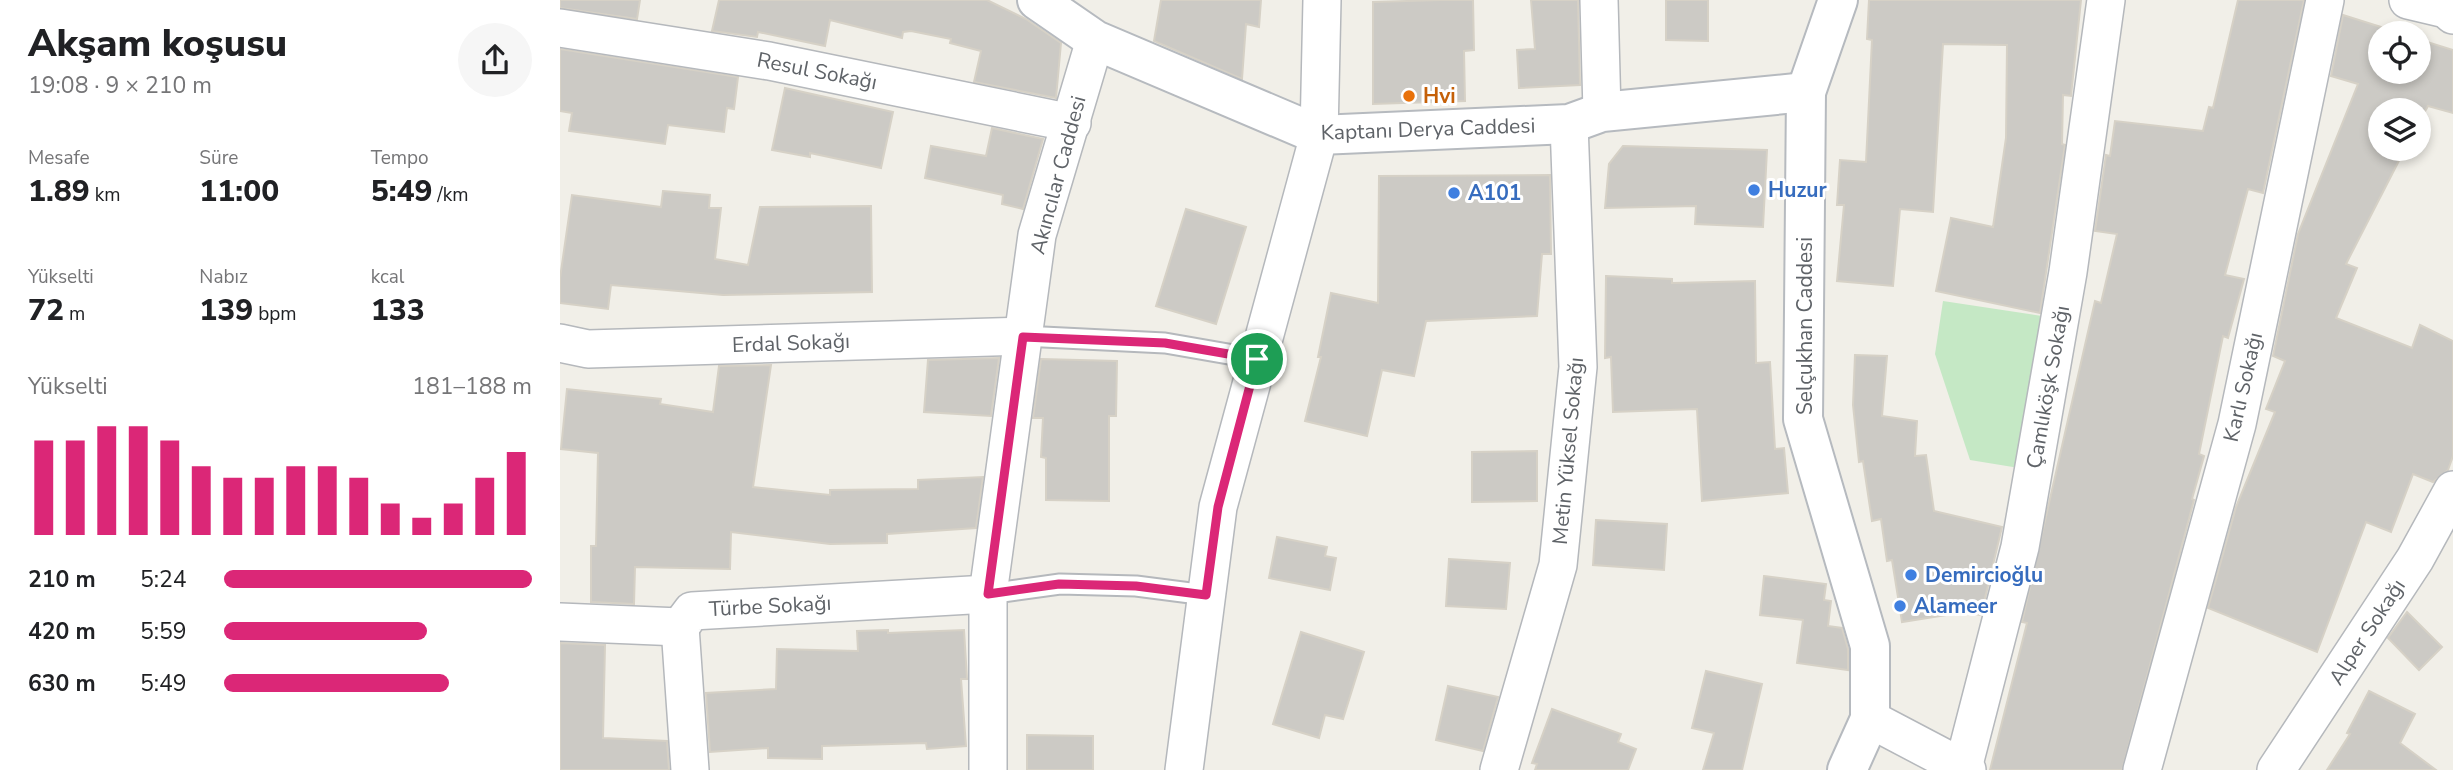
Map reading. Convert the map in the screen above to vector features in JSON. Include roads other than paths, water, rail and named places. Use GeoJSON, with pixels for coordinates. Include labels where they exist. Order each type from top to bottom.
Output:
{"type":"FeatureCollection","features":[{"type":"Feature","properties":{"kind":"street","name":"Kaptanı Derya Caddesi"},"geometry":{"type":"LineString","coordinates":[[1037,0],[1319,135],[1586,118],[1806,92]]}},
{"type":"Feature","properties":{"kind":"street"},"geometry":{"type":"LineString","coordinates":[[1184,770],[1218,507],[1319,135],[1322,0]]}},
{"type":"Feature","properties":{"kind":"street","name":"Metin Yüksel Sokağı"},"geometry":{"type":"LineString","coordinates":[[1499,770],[1558,565],[1578,367],[1586,118],[1599,0]]}},
{"type":"Feature","properties":{"kind":"street","name":"Selçukhan Caddesi"},"geometry":{"type":"LineString","coordinates":[[1838,0],[1806,92],[1803,419],[1870,646],[1870,719],[1847,770]]}},
{"type":"Feature","properties":{"kind":"street","name":"Çamlıköşk Sokağı"},"geometry":{"type":"LineString","coordinates":[[1965,769],[2020,547],[2068,272],[2106,0]]}},
{"type":"Feature","properties":{"kind":"street","name":"Karlı Sokağı"},"geometry":{"type":"LineString","coordinates":[[2142,770],[2237,424],[2325,0]]}},
{"type":"Feature","properties":{"kind":"street"},"geometry":{"type":"LineString","coordinates":[[2408,0],[2446,9],[2453,15]]}},
{"type":"Feature","properties":{"kind":"street","name":"Akıncılar Caddesi"},"geometry":{"type":"LineString","coordinates":[[981,769],[988,594],[1037,235],[1072,123],[1081,22]]}},
{"type":"Feature","properties":{"kind":"street","name":"Resul Sokağı"},"geometry":{"type":"LineString","coordinates":[[560,28],[769,61],[1072,123]]}},
{"type":"Feature","properties":{"kind":"street","name":"Erdal Sokağı"},"geometry":{"type":"LineString","coordinates":[[560,343],[588,349],[1023,337]]}},
{"type":"Feature","properties":{"kind":"street","name":"Alper Sokağı"},"geometry":{"type":"LineString","coordinates":[[2276,770],[2415,559],[2453,490]]}},
{"type":"Feature","properties":{"kind":"street","name":"Türbe Sokağı"},"geometry":{"type":"LineString","coordinates":[[560,622],[680,626],[692,611],[988,594]]}},
{"type":"Feature","properties":{"kind":"street"},"geometry":{"type":"LineString","coordinates":[[680,626],[690,770]]}},
{"type":"Feature","properties":{"kind":"street"},"geometry":{"type":"LineString","coordinates":[[1870,719],[1965,769]]}},
{"type":"Feature","properties":{"kind":"lane"},"geometry":{"type":"LineString","coordinates":[[1023,337],[1165,343],[1257,359]]}},
{"type":"Feature","properties":{"kind":"lane"},"geometry":{"type":"LineString","coordinates":[[988,594],[1059,584],[1136,586],[1206,595]]}},
{"type":"Feature","properties":{"kind":"place","name":"Hvi"},"geometry":{"type":"Point","coordinates":[1409,96]}},
{"type":"Feature","properties":{"kind":"place","name":"Huzur"},"geometry":{"type":"Point","coordinates":[1754,190]}},
{"type":"Feature","properties":{"kind":"place","name":"A101"},"geometry":{"type":"Point","coordinates":[1454,193]}},
{"type":"Feature","properties":{"kind":"place","name":"Demircioğlu"},"geometry":{"type":"Point","coordinates":[1911,575]}},
{"type":"Feature","properties":{"kind":"place","name":"Alameer"},"geometry":{"type":"Point","coordinates":[1900,606]}}]}
